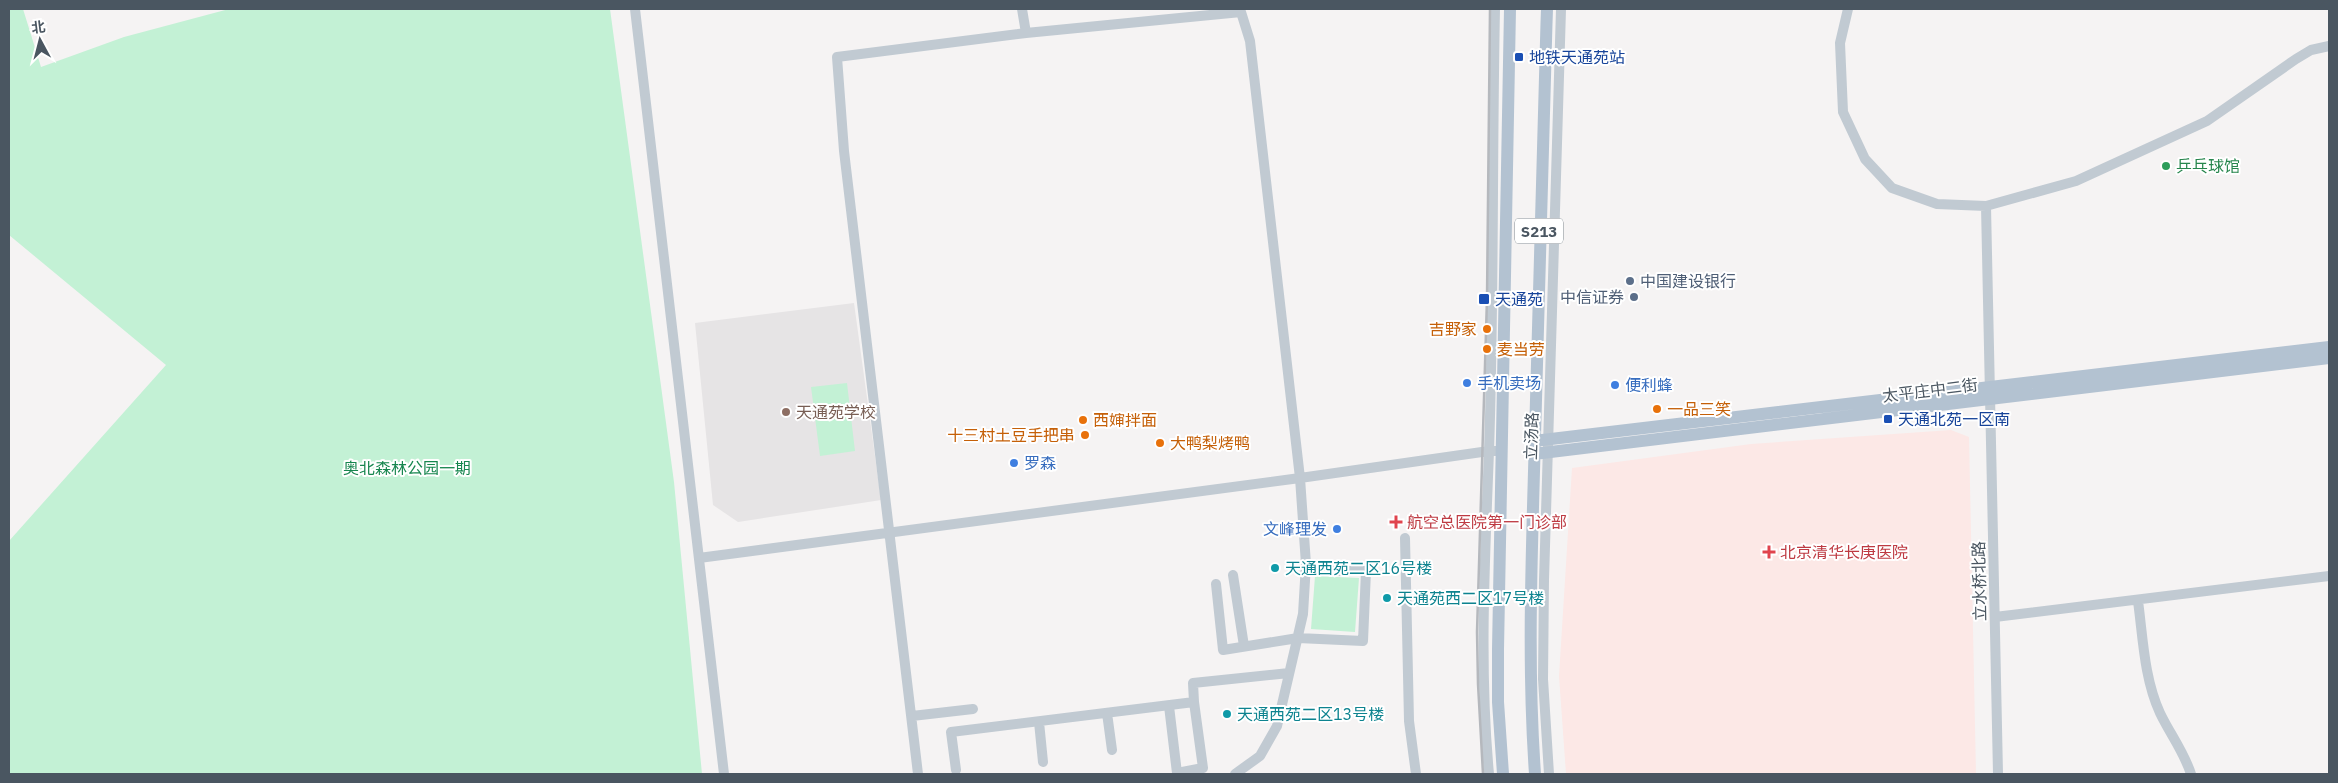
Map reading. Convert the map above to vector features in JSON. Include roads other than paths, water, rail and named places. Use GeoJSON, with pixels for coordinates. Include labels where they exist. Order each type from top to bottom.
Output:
{"type":"FeatureCollection","features":[{"type":"Feature","properties":{"kind":"main road","name":"立汤路"},"geometry":{"type":"LineString","coordinates":[[1503,774],[1498,658],[1495,451],[1510,9]]}},
{"type":"Feature","properties":{"kind":"main road","name":"立汤路"},"geometry":{"type":"LineString","coordinates":[[1535,774],[1530,680],[1541,440],[1541,141],[1547,9]]}},
{"type":"Feature","properties":{"kind":"main road","name":"太平庄中二街"},"geometry":{"type":"LineString","coordinates":[[1540,453],[2329,347]]}},
{"type":"Feature","properties":{"kind":"main road","name":"太平庄中二街"},"geometry":{"type":"LineString","coordinates":[[1541,440],[2329,358]]}},
{"type":"Feature","properties":{"kind":"street"},"geometry":{"type":"LineString","coordinates":[[635,9],[724,774]]}},
{"type":"Feature","properties":{"kind":"street"},"geometry":{"type":"LineString","coordinates":[[1022,9],[1026,33]]}},
{"type":"Feature","properties":{"kind":"street","name":"立汤路"},"geometry":{"type":"LineString","coordinates":[[1489,774],[1485,735],[1483,624],[1495,451],[1495,9]]}},
{"type":"Feature","properties":{"kind":"street","name":"立汤路"},"geometry":{"type":"LineString","coordinates":[[1541,440],[1561,9]]}},
{"type":"Feature","properties":{"kind":"street"},"geometry":{"type":"LineString","coordinates":[[1848,9],[1840,43],[1841,98],[1843,112],[1864,159],[1892,188],[1937,204],[1986,206],[2076,181],[2207,121],[2296,59],[2311,50],[2329,46]]}},
{"type":"Feature","properties":{"kind":"street"},"geometry":{"type":"LineString","coordinates":[[918,774],[844,151],[836,57],[1026,33],[1241,12],[1250,41],[1300,478],[1306,571],[1303,614],[1277,726],[1260,756],[1238,773]]}},
{"type":"Feature","properties":{"kind":"street","name":"立水桥北路"},"geometry":{"type":"LineString","coordinates":[[1986,206],[1998,774]]}},
{"type":"Feature","properties":{"kind":"street"},"geometry":{"type":"LineString","coordinates":[[699,558],[1495,451]]}},
{"type":"Feature","properties":{"kind":"street","name":"立汤路"},"geometry":{"type":"LineString","coordinates":[[1540,453],[1543,679],[1549,774]]}},
{"type":"Feature","properties":{"kind":"street"},"geometry":{"type":"LineString","coordinates":[[1405,538],[1410,722],[1416,774]]}},
{"type":"Feature","properties":{"kind":"street"},"geometry":{"type":"LineString","coordinates":[[1216,584],[1223,650],[1298,638],[1363,641],[1366,571],[1306,571]]}},
{"type":"Feature","properties":{"kind":"street"},"geometry":{"type":"LineString","coordinates":[[1233,575],[1244,646]]}},
{"type":"Feature","properties":{"kind":"street"},"geometry":{"type":"LineString","coordinates":[[1995,617],[2329,576]]}},
{"type":"Feature","properties":{"kind":"street"},"geometry":{"type":"LineString","coordinates":[[2138,600],[2149,680],[2160,712],[2179,745],[2191,774]]}},
{"type":"Feature","properties":{"kind":"street"},"geometry":{"type":"LineString","coordinates":[[1168,706],[1177,773],[1203,768],[1193,683],[1289,673]]}},
{"type":"Feature","properties":{"kind":"street"},"geometry":{"type":"LineString","coordinates":[[956,770],[951,732],[1194,702]]}},
{"type":"Feature","properties":{"kind":"street"},"geometry":{"type":"LineString","coordinates":[[912,716],[973,709]]}},
{"type":"Feature","properties":{"kind":"street"},"geometry":{"type":"LineString","coordinates":[[1107,714],[1112,750]]}},
{"type":"Feature","properties":{"kind":"street"},"geometry":{"type":"LineString","coordinates":[[1039,722],[1043,762]]}},
{"type":"Feature","properties":{"kind":"railway"},"geometry":{"type":"LineString","coordinates":[[1483,774],[1477,632],[1487,298],[1490,9]]}},
{"type":"Feature","properties":{"kind":"place","name":"地铁天通苑站"},"geometry":{"type":"Point","coordinates":[1519,57]}},
{"type":"Feature","properties":{"kind":"place","name":"乒乓球馆"},"geometry":{"type":"Point","coordinates":[2166,166]}},
{"type":"Feature","properties":{"kind":"place","name":"中国建设银行"},"geometry":{"type":"Point","coordinates":[1630,281]}},
{"type":"Feature","properties":{"kind":"place","name":"中信证券"},"geometry":{"type":"Point","coordinates":[1634,297]}},
{"type":"Feature","properties":{"kind":"place","name":"天通苑"},"geometry":{"type":"Point","coordinates":[1484,299]}},
{"type":"Feature","properties":{"kind":"place","name":"吉野家"},"geometry":{"type":"Point","coordinates":[1487,329]}},
{"type":"Feature","properties":{"kind":"place","name":"麦当劳"},"geometry":{"type":"Point","coordinates":[1487,349]}},
{"type":"Feature","properties":{"kind":"place","name":"手机卖场"},"geometry":{"type":"Point","coordinates":[1467,383]}},
{"type":"Feature","properties":{"kind":"place","name":"便利蜂"},"geometry":{"type":"Point","coordinates":[1615,385]}},
{"type":"Feature","properties":{"kind":"place","name":"一品三笑"},"geometry":{"type":"Point","coordinates":[1657,409]}},
{"type":"Feature","properties":{"kind":"place","name":"天通苑学校"},"geometry":{"type":"Point","coordinates":[786,412]}},
{"type":"Feature","properties":{"kind":"place","name":"天通北苑一区南"},"geometry":{"type":"Point","coordinates":[1888,419]}},
{"type":"Feature","properties":{"kind":"place","name":"西婶拌面"},"geometry":{"type":"Point","coordinates":[1083,420]}},
{"type":"Feature","properties":{"kind":"place","name":"十三村土豆手把串"},"geometry":{"type":"Point","coordinates":[1085,435]}},
{"type":"Feature","properties":{"kind":"place","name":"大鸭梨烤鸭"},"geometry":{"type":"Point","coordinates":[1160,443]}},
{"type":"Feature","properties":{"kind":"place","name":"罗森"},"geometry":{"type":"Point","coordinates":[1014,463]}},
{"type":"Feature","properties":{"kind":"place","name":"航空总医院第一门诊部"},"geometry":{"type":"Point","coordinates":[1396,522]}},
{"type":"Feature","properties":{"kind":"place","name":"文峰理发"},"geometry":{"type":"Point","coordinates":[1337,529]}},
{"type":"Feature","properties":{"kind":"place","name":"北京清华长庚医院"},"geometry":{"type":"Point","coordinates":[1769,552]}},
{"type":"Feature","properties":{"kind":"place","name":"天通西苑二区16号楼"},"geometry":{"type":"Point","coordinates":[1275,568]}},
{"type":"Feature","properties":{"kind":"place","name":"天通苑西二区17号楼"},"geometry":{"type":"Point","coordinates":[1387,598]}},
{"type":"Feature","properties":{"kind":"place","name":"天通西苑二区13号楼"},"geometry":{"type":"Point","coordinates":[1227,714]}},
{"type":"Feature","properties":{"kind":"park label","name":"奥北森林公园一期"},"geometry":{"type":"Point","coordinates":[407,468]}}]}
